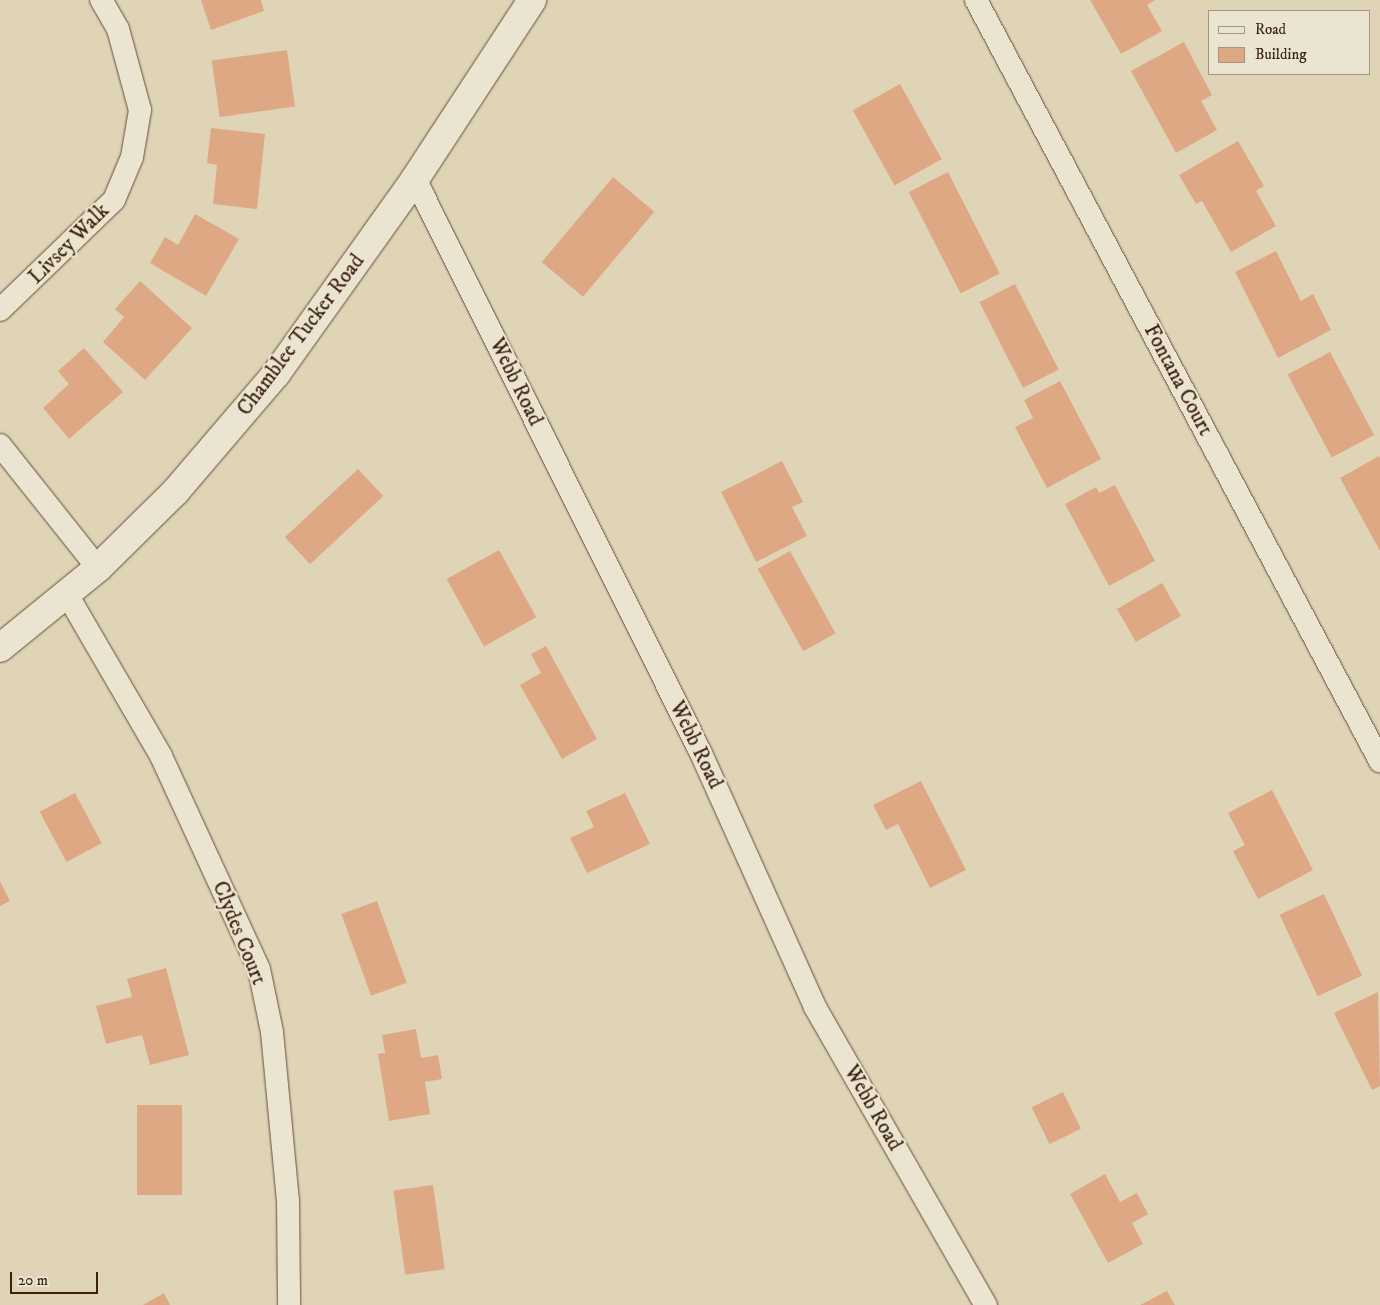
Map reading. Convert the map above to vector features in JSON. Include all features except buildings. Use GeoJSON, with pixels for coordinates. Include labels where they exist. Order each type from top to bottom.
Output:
{"type":"FeatureCollection","features":[{"type":"Feature","properties":{"kind":"main road","name":"Chamblee Tucker Road"},"geometry":{"type":"LineString","coordinates":[[0,648],[68,596],[176,491],[276,374],[415,179],[532,0]]}},
{"type":"Feature","properties":{"kind":"street","name":"Livsey Walk"},"geometry":{"type":"LineString","coordinates":[[0,310],[114,200],[132,156],[140,110],[118,29],[101,0]]}},
{"type":"Feature","properties":{"kind":"street","name":"Fontana Court"},"geometry":{"type":"LineString","coordinates":[[976,0],[1380,761]]}},
{"type":"Feature","properties":{"kind":"street","name":"Webb Road"},"geometry":{"type":"LineString","coordinates":[[415,179],[700,751],[815,1007],[986,1305]]}},
{"type":"Feature","properties":{"kind":"street"},"geometry":{"type":"LineString","coordinates":[[0,445],[98,568]]}},
{"type":"Feature","properties":{"kind":"street","name":"Clydes Court"},"geometry":{"type":"LineString","coordinates":[[68,596],[161,756],[259,969],[272,1032],[288,1202],[289,1305]]}}]}
